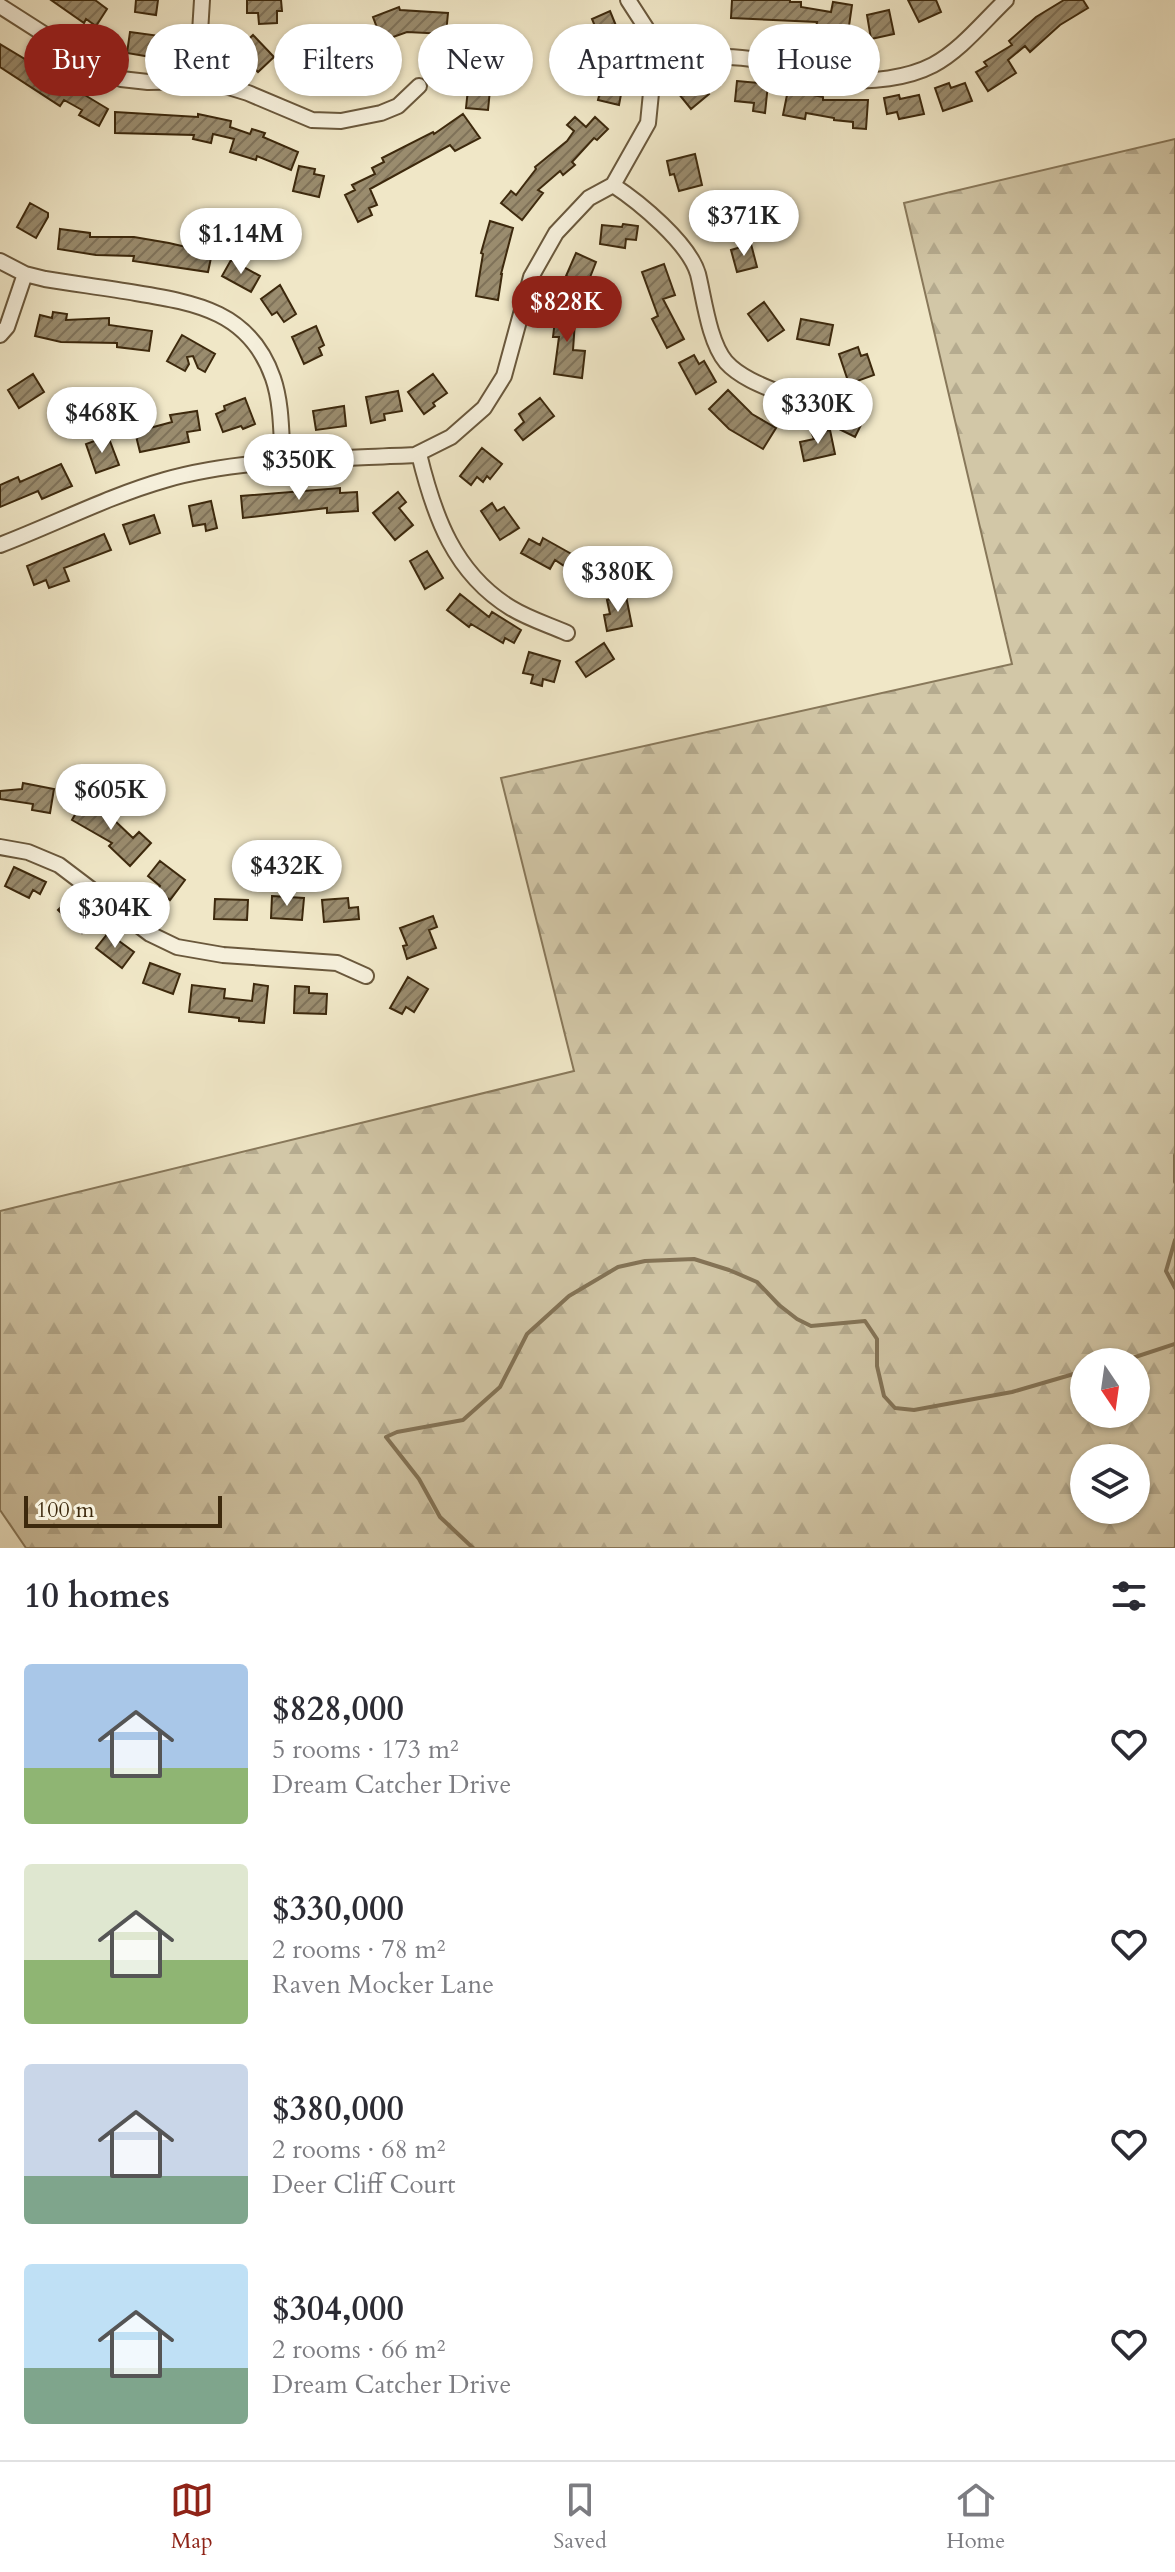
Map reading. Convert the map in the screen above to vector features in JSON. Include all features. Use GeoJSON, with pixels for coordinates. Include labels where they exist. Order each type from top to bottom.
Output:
{"type":"FeatureCollection","features":[{"type":"Feature","properties":{"kind":"street"},"geometry":{"type":"LineString","coordinates":[[201,24],[202,0]]}},
{"type":"Feature","properties":{"kind":"street"},"geometry":{"type":"LineString","coordinates":[[628,0],[644,24]]}},
{"type":"Feature","properties":{"kind":"street"},"geometry":{"type":"LineString","coordinates":[[732,58],[770,62],[844,80],[905,75],[931,66],[950,54],[1006,0]]}},
{"type":"Feature","properties":{"kind":"street"},"geometry":{"type":"LineString","coordinates":[[0,6],[94,66],[121,79],[145,82]]}},
{"type":"Feature","properties":{"kind":"street"},"geometry":{"type":"LineString","coordinates":[[252,96],[312,120],[352,120],[398,106],[418,87]]}},
{"type":"Feature","properties":{"kind":"street"},"geometry":{"type":"LineString","coordinates":[[0,545],[165,480],[209,470],[419,454],[451,437],[484,408],[504,376],[531,277],[556,233],[589,198],[613,185],[648,123],[651,96]]}},
{"type":"Feature","properties":{"kind":"street"},"geometry":{"type":"LineString","coordinates":[[613,185],[673,236],[690,257],[697,272],[710,325],[725,360],[755,381],[797,400]]}},
{"type":"Feature","properties":{"kind":"street"},"geometry":{"type":"LineString","coordinates":[[0,261],[25,274],[185,301],[230,320],[256,345],[272,375],[278,400],[283,463]]}},
{"type":"Feature","properties":{"kind":"street"},"geometry":{"type":"LineString","coordinates":[[0,335],[7,327],[25,274]]}},
{"type":"Feature","properties":{"kind":"street"},"geometry":{"type":"LineString","coordinates":[[419,454],[450,546],[471,575],[510,607],[567,633]]}},
{"type":"Feature","properties":{"kind":"street"},"geometry":{"type":"LineString","coordinates":[[0,847],[28,852],[59,865],[150,934],[177,947],[223,955],[337,963],[366,976]]}},
{"type":"Feature","properties":{"kind":"green space"},"geometry":{"type":"Polygon","coordinates":[[[1175,139],[1175,1548],[26,1548],[0,1510],[0,1211],[574,1071],[501,778],[1012,664],[904,203],[1175,139]]]}},
{"type":"Feature","properties":{"kind":"building"},"geometry":{"type":"Polygon","coordinates":[[[51,0],[95,0],[107,9],[97,24],[86,19],[84,23],[51,0]]]}},
{"type":"Feature","properties":{"kind":"building"},"geometry":{"type":"Polygon","coordinates":[[[136,0],[158,0],[156,15],[135,12],[136,0]]]}},
{"type":"Feature","properties":{"kind":"building"},"geometry":{"type":"Polygon","coordinates":[[[247,0],[281,0],[282,11],[277,11],[277,23],[259,24],[258,13],[247,13],[247,0]]]}},
{"type":"Feature","properties":{"kind":"building"},"geometry":{"type":"Polygon","coordinates":[[[732,0],[790,0],[801,2],[801,7],[831,12],[833,2],[852,5],[849,24],[731,18],[732,0]]]}},
{"type":"Feature","properties":{"kind":"building"},"geometry":{"type":"Polygon","coordinates":[[[908,0],[936,0],[941,12],[919,22],[908,0]]]}},
{"type":"Feature","properties":{"kind":"building"},"geometry":{"type":"Polygon","coordinates":[[[1064,0],[1083,0],[1088,8],[1060,25],[1030,52],[1025,46],[1008,60],[1016,73],[988,91],[976,72],[987,66],[984,62],[1012,45],[1009,41],[1036,17],[1064,0]]]}},
{"type":"Feature","properties":{"kind":"building"},"geometry":{"type":"Polygon","coordinates":[[[399,7],[400,10],[448,13],[447,24],[418,24],[418,33],[402,34],[402,24],[376,24],[373,17],[399,7]]]}},
{"type":"Feature","properties":{"kind":"building"},"geometry":{"type":"Polygon","coordinates":[[[889,10],[894,34],[880,37],[880,24],[868,24],[867,15],[889,10]]]}},
{"type":"Feature","properties":{"kind":"building"},"geometry":{"type":"Polygon","coordinates":[[[610,11],[615,24],[594,24],[592,19],[610,11]]]}},
{"type":"Feature","properties":{"kind":"building"},"geometry":{"type":"Polygon","coordinates":[[[130,32],[145,34],[145,56],[129,53],[130,32]]]}},
{"type":"Feature","properties":{"kind":"building"},"geometry":{"type":"Polygon","coordinates":[[[258,40],[274,57],[258,72],[258,40]]]}},
{"type":"Feature","properties":{"kind":"building"},"geometry":{"type":"Polygon","coordinates":[[[0,44],[24,58],[24,83],[0,67],[0,44]]]}},
{"type":"Feature","properties":{"kind":"building"},"geometry":{"type":"Polygon","coordinates":[[[737,81],[748,82],[748,96],[767,96],[765,113],[753,111],[754,103],[735,101],[737,81]]]}},
{"type":"Feature","properties":{"kind":"building"},"geometry":{"type":"Polygon","coordinates":[[[949,83],[951,88],[965,83],[972,101],[943,111],[935,88],[949,83]]]}},
{"type":"Feature","properties":{"kind":"building"},"geometry":{"type":"Polygon","coordinates":[[[899,95],[900,99],[919,95],[924,114],[899,119],[897,112],[887,114],[884,98],[899,95]]]}},
{"type":"Feature","properties":{"kind":"building"},"geometry":{"type":"Polygon","coordinates":[[[45,96],[86,96],[108,109],[99,126],[79,115],[82,110],[64,100],[60,106],[45,96]]]}},
{"type":"Feature","properties":{"kind":"building"},"geometry":{"type":"Polygon","coordinates":[[[467,96],[489,96],[488,110],[466,108],[467,96]]]}},
{"type":"Feature","properties":{"kind":"building"},"geometry":{"type":"Polygon","coordinates":[[[599,96],[621,96],[619,105],[598,100],[599,96]]]}},
{"type":"Feature","properties":{"kind":"building"},"geometry":{"type":"Polygon","coordinates":[[[680,96],[707,96],[691,109],[680,96]]]}},
{"type":"Feature","properties":{"kind":"building"},"geometry":{"type":"Polygon","coordinates":[[[787,96],[868,100],[866,129],[853,128],[853,122],[806,113],[805,119],[783,115],[787,96]]]}},
{"type":"Feature","properties":{"kind":"building"},"geometry":{"type":"Polygon","coordinates":[[[115,112],[198,117],[198,114],[231,121],[230,127],[250,134],[252,129],[265,133],[263,137],[298,152],[291,170],[257,156],[256,160],[230,152],[234,139],[213,134],[211,143],[193,139],[194,135],[115,133],[115,112]]]}},
{"type":"Feature","properties":{"kind":"building"},"geometry":{"type":"Polygon","coordinates":[[[463,114],[480,138],[455,151],[450,145],[370,189],[377,205],[369,208],[372,215],[358,222],[345,195],[355,190],[352,185],[375,174],[372,168],[384,162],[382,158],[434,134],[463,114]]]}},
{"type":"Feature","properties":{"kind":"building"},"geometry":{"type":"Polygon","coordinates":[[[575,117],[586,127],[595,117],[608,129],[597,140],[594,138],[572,162],[575,165],[563,175],[560,171],[538,190],[543,193],[522,220],[501,203],[511,191],[516,195],[535,167],[567,141],[574,131],[567,125],[575,117]]]}},
{"type":"Feature","properties":{"kind":"building"},"geometry":{"type":"Polygon","coordinates":[[[695,154],[702,185],[679,191],[674,174],[670,175],[667,161],[695,154]]]}},
{"type":"Feature","properties":{"kind":"building"},"geometry":{"type":"Polygon","coordinates":[[[299,166],[315,169],[314,174],[324,176],[319,197],[293,191],[299,166]]]}},
{"type":"Feature","properties":{"kind":"building"},"geometry":{"type":"Polygon","coordinates":[[[718,200],[738,225],[723,237],[703,212],[718,200]]]}},
{"type":"Feature","properties":{"kind":"building"},"geometry":{"type":"Polygon","coordinates":[[[30,203],[48,213],[36,238],[17,227],[30,203]]]}},
{"type":"Feature","properties":{"kind":"building"},"geometry":{"type":"Polygon","coordinates":[[[490,221],[513,228],[498,300],[476,296],[481,253],[490,221]]]}},
{"type":"Feature","properties":{"kind":"building"},"geometry":{"type":"Polygon","coordinates":[[[623,224],[638,226],[636,240],[626,239],[625,248],[600,244],[602,225],[622,227],[623,224]]]}},
{"type":"Feature","properties":{"kind":"building"},"geometry":{"type":"Polygon","coordinates":[[[60,229],[90,233],[90,237],[134,237],[212,253],[208,272],[133,261],[134,256],[96,255],[58,249],[60,229]]]}},
{"type":"Feature","properties":{"kind":"building"},"geometry":{"type":"Polygon","coordinates":[[[751,244],[757,267],[737,272],[731,250],[751,244]]]}},
{"type":"Feature","properties":{"kind":"building"},"geometry":{"type":"Polygon","coordinates":[[[576,253],[596,262],[587,285],[566,276],[576,253]]]}},
{"type":"Feature","properties":{"kind":"building"},"geometry":{"type":"Polygon","coordinates":[[[231,260],[260,276],[251,292],[222,276],[231,260]]]}},
{"type":"Feature","properties":{"kind":"building"},"geometry":{"type":"Polygon","coordinates":[[[664,264],[675,295],[663,299],[684,339],[667,348],[652,319],[658,316],[642,272],[664,264]]]}},
{"type":"Feature","properties":{"kind":"building"},"geometry":{"type":"Polygon","coordinates":[[[280,285],[296,314],[284,322],[277,312],[272,315],[261,299],[280,285]]]}},
{"type":"Feature","properties":{"kind":"building"},"geometry":{"type":"Polygon","coordinates":[[[764,302],[784,330],[768,341],[748,314],[764,302]]]}},
{"type":"Feature","properties":{"kind":"building"},"geometry":{"type":"Polygon","coordinates":[[[557,304],[576,307],[573,350],[585,351],[582,378],[554,374],[559,337],[553,337],[557,304]]]}},
{"type":"Feature","properties":{"kind":"building"},"geometry":{"type":"Polygon","coordinates":[[[53,312],[67,314],[66,320],[109,318],[109,325],[152,331],[149,351],[117,347],[117,343],[61,342],[35,336],[40,315],[52,318],[53,312]]]}},
{"type":"Feature","properties":{"kind":"building"},"geometry":{"type":"Polygon","coordinates":[[[801,319],[833,325],[829,345],[797,339],[801,319]]]}},
{"type":"Feature","properties":{"kind":"building"},"geometry":{"type":"Polygon","coordinates":[[[316,326],[324,345],[319,348],[322,355],[304,364],[292,337],[316,326]]]}},
{"type":"Feature","properties":{"kind":"building"},"geometry":{"type":"Polygon","coordinates":[[[182,335],[215,354],[205,372],[198,368],[193,356],[187,357],[189,364],[185,371],[167,361],[182,335]]]}},
{"type":"Feature","properties":{"kind":"building"},"geometry":{"type":"Polygon","coordinates":[[[858,347],[861,356],[867,354],[874,375],[849,384],[839,354],[858,347]]]}},
{"type":"Feature","properties":{"kind":"building"},"geometry":{"type":"Polygon","coordinates":[[[694,355],[699,364],[704,361],[716,382],[696,394],[679,363],[694,355]]]}},
{"type":"Feature","properties":{"kind":"building"},"geometry":{"type":"Polygon","coordinates":[[[33,374],[44,392],[19,408],[8,390],[33,374]]]}},
{"type":"Feature","properties":{"kind":"building"},"geometry":{"type":"Polygon","coordinates":[[[433,374],[447,393],[424,414],[408,392],[433,374]]]}},
{"type":"Feature","properties":{"kind":"building"},"geometry":{"type":"Polygon","coordinates":[[[728,390],[752,414],[776,428],[763,449],[729,429],[709,409],[728,390]]]}},
{"type":"Feature","properties":{"kind":"building"},"geometry":{"type":"Polygon","coordinates":[[[398,391],[402,411],[384,414],[385,420],[371,423],[366,397],[398,391]]]}},
{"type":"Feature","properties":{"kind":"building"},"geometry":{"type":"Polygon","coordinates":[[[854,396],[871,405],[855,437],[837,428],[854,396]]]}},
{"type":"Feature","properties":{"kind":"building"},"geometry":{"type":"Polygon","coordinates":[[[245,398],[255,424],[223,432],[216,414],[225,410],[224,406],[245,398]]]}},
{"type":"Feature","properties":{"kind":"building"},"geometry":{"type":"Polygon","coordinates":[[[540,398],[554,416],[523,440],[515,430],[524,422],[519,414],[540,398]]]}},
{"type":"Feature","properties":{"kind":"building"},"geometry":{"type":"Polygon","coordinates":[[[344,406],[346,426],[316,430],[313,411],[344,406]]]}},
{"type":"Feature","properties":{"kind":"building"},"geometry":{"type":"Polygon","coordinates":[[[197,411],[200,430],[187,432],[189,442],[140,452],[135,432],[172,422],[170,415],[197,411]]]}},
{"type":"Feature","properties":{"kind":"building"},"geometry":{"type":"Polygon","coordinates":[[[830,430],[835,454],[804,461],[800,442],[814,439],[812,434],[830,430]]]}},
{"type":"Feature","properties":{"kind":"building"},"geometry":{"type":"Polygon","coordinates":[[[108,436],[119,465],[96,473],[86,444],[108,436]]]}},
{"type":"Feature","properties":{"kind":"building"},"geometry":{"type":"Polygon","coordinates":[[[482,448],[502,464],[490,479],[487,476],[483,482],[477,477],[471,485],[460,476],[482,448]]]}},
{"type":"Feature","properties":{"kind":"building"},"geometry":{"type":"Polygon","coordinates":[[[61,464],[72,486],[42,499],[38,491],[0,507],[0,485],[18,477],[20,482],[61,464]]]}},
{"type":"Feature","properties":{"kind":"building"},"geometry":{"type":"Polygon","coordinates":[[[340,488],[340,493],[357,492],[358,511],[327,513],[327,508],[243,518],[241,496],[340,488]]]}},
{"type":"Feature","properties":{"kind":"building"},"geometry":{"type":"Polygon","coordinates":[[[398,492],[406,502],[399,508],[413,525],[395,540],[373,513],[398,492]]]}},
{"type":"Feature","properties":{"kind":"building"},"geometry":{"type":"Polygon","coordinates":[[[211,501],[217,528],[206,531],[205,524],[193,526],[189,506],[211,501]]]}},
{"type":"Feature","properties":{"kind":"building"},"geometry":{"type":"Polygon","coordinates":[[[492,503],[497,511],[504,507],[519,528],[500,540],[481,511],[492,503]]]}},
{"type":"Feature","properties":{"kind":"building"},"geometry":{"type":"Polygon","coordinates":[[[154,515],[160,533],[130,544],[123,525],[154,515]]]}},
{"type":"Feature","properties":{"kind":"building"},"geometry":{"type":"Polygon","coordinates":[[[104,534],[111,550],[64,568],[69,581],[49,588],[46,580],[34,585],[27,566],[104,534]]]}},
{"type":"Feature","properties":{"kind":"building"},"geometry":{"type":"Polygon","coordinates":[[[543,538],[577,557],[582,551],[601,565],[596,572],[604,577],[597,588],[555,560],[550,569],[521,553],[529,539],[540,545],[543,538]]]}},
{"type":"Feature","properties":{"kind":"building"},"geometry":{"type":"Polygon","coordinates":[[[427,551],[443,578],[425,589],[410,561],[427,551]]]}},
{"type":"Feature","properties":{"kind":"building"},"geometry":{"type":"Polygon","coordinates":[[[460,594],[489,617],[492,612],[521,630],[514,643],[505,638],[503,643],[471,624],[469,627],[447,610],[460,594]]]}},
{"type":"Feature","properties":{"kind":"building"},"geometry":{"type":"Polygon","coordinates":[[[626,596],[632,626],[607,631],[604,615],[610,614],[607,600],[626,596]]]}},
{"type":"Feature","properties":{"kind":"building"},"geometry":{"type":"Polygon","coordinates":[[[604,643],[614,659],[586,677],[576,662],[604,643]]]}},
{"type":"Feature","properties":{"kind":"building"},"geometry":{"type":"Polygon","coordinates":[[[529,652],[560,661],[554,682],[543,679],[542,686],[531,683],[533,675],[523,673],[529,652]]]}},
{"type":"Feature","properties":{"kind":"building"},"geometry":{"type":"Polygon","coordinates":[[[23,783],[54,789],[50,813],[32,810],[33,804],[0,799],[0,791],[22,789],[23,783]]]}},
{"type":"Feature","properties":{"kind":"building"},"geometry":{"type":"Polygon","coordinates":[[[85,797],[100,805],[97,810],[112,818],[133,838],[139,832],[151,843],[130,866],[109,846],[112,843],[72,820],[85,797]]]}},
{"type":"Feature","properties":{"kind":"building"},"geometry":{"type":"Polygon","coordinates":[[[160,861],[185,880],[170,900],[157,890],[160,886],[148,876],[160,861]]]}},
{"type":"Feature","properties":{"kind":"building"},"geometry":{"type":"Polygon","coordinates":[[[14,867],[46,882],[40,894],[33,890],[29,898],[5,886],[14,867]]]}},
{"type":"Feature","properties":{"kind":"building"},"geometry":{"type":"Polygon","coordinates":[[[74,894],[98,917],[82,933],[58,910],[74,894]]]}},
{"type":"Feature","properties":{"kind":"building"},"geometry":{"type":"Polygon","coordinates":[[[272,896],[304,898],[302,920],[271,918],[272,896]]]}},
{"type":"Feature","properties":{"kind":"building"},"geometry":{"type":"Polygon","coordinates":[[[348,898],[349,908],[358,907],[359,919],[324,922],[322,900],[348,898]]]}},
{"type":"Feature","properties":{"kind":"building"},"geometry":{"type":"Polygon","coordinates":[[[215,899],[248,900],[247,920],[214,919],[215,899]]]}},
{"type":"Feature","properties":{"kind":"building"},"geometry":{"type":"Polygon","coordinates":[[[433,916],[437,927],[429,930],[436,948],[407,959],[403,946],[407,945],[400,928],[433,916]]]}},
{"type":"Feature","properties":{"kind":"building"},"geometry":{"type":"Polygon","coordinates":[[[108,933],[134,952],[122,968],[96,948],[108,933]]]}},
{"type":"Feature","properties":{"kind":"building"},"geometry":{"type":"Polygon","coordinates":[[[150,963],[180,974],[173,994],[143,983],[150,963]]]}},
{"type":"Feature","properties":{"kind":"building"},"geometry":{"type":"Polygon","coordinates":[[[408,977],[428,989],[414,1012],[406,1007],[402,1014],[390,1008],[408,977]]]}},
{"type":"Feature","properties":{"kind":"building"},"geometry":{"type":"Polygon","coordinates":[[[254,984],[268,986],[264,1023],[189,1012],[192,985],[225,989],[224,998],[252,1001],[254,984]]]}},
{"type":"Feature","properties":{"kind":"building"},"geometry":{"type":"Polygon","coordinates":[[[295,986],[309,987],[309,993],[327,994],[326,1014],[294,1013],[295,986]]]}},
{"type":"Feature","properties":{"kind":"waterway"},"geometry":{"type":"LineString","coordinates":[[1175,1155],[1175,1182]]}},
{"type":"Feature","properties":{"kind":"waterway"},"geometry":{"type":"LineString","coordinates":[[1175,1240],[1166,1271],[1175,1288]]}},
{"type":"Feature","properties":{"kind":"waterway"},"geometry":{"type":"LineString","coordinates":[[473,1548],[440,1517],[419,1479],[386,1437],[397,1432],[463,1420],[500,1387],[527,1334],[569,1296],[618,1267],[645,1261],[694,1259],[757,1282],[779,1305],[811,1326],[865,1321],[877,1339],[877,1366],[884,1396],[895,1408],[914,1410],[1012,1392],[1070,1375]]}},
{"type":"Feature","properties":{"kind":"waterway"},"geometry":{"type":"LineString","coordinates":[[1150,1352],[1175,1344]]}}]}
